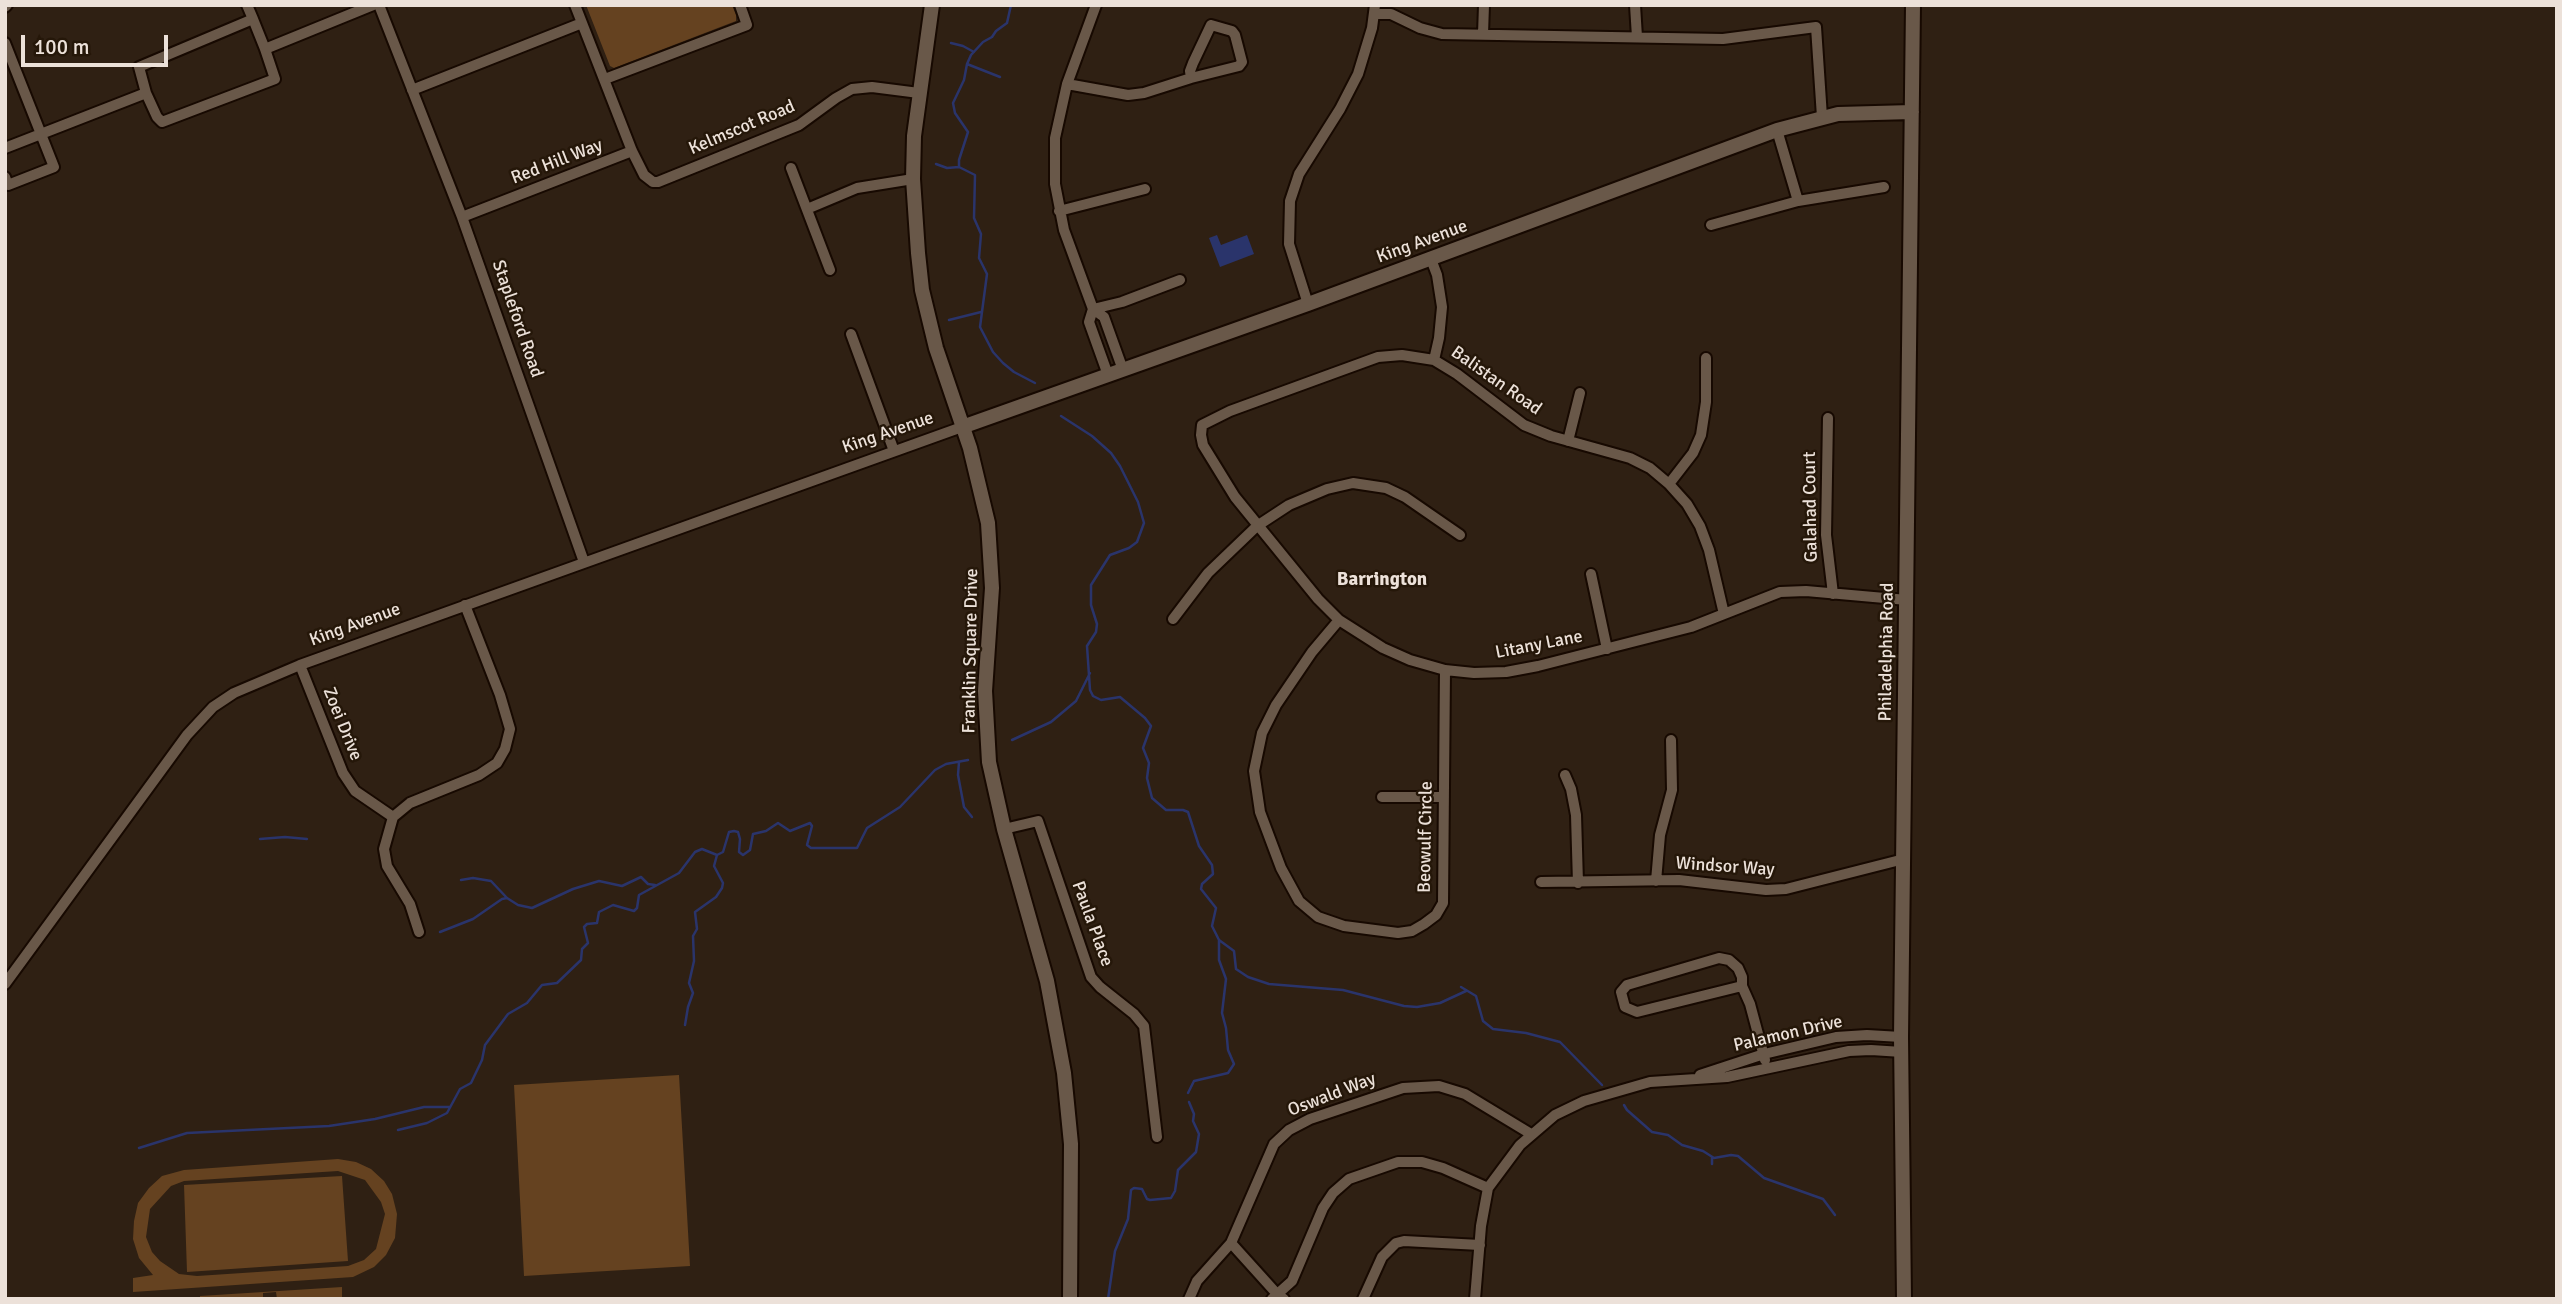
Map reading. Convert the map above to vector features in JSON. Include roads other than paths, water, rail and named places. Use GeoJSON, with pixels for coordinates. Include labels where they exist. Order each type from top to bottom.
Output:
{"type":"FeatureCollection","features":[{"type":"Feature","properties":{"kind":"street"},"geometry":{"type":"LineString","coordinates":[[247,5],[253,19],[265,49],[275,79],[162,122],[146,93],[139,66],[253,19]]}},
{"type":"Feature","properties":{"kind":"street"},"geometry":{"type":"LineString","coordinates":[[265,49],[376,5]]}},
{"type":"Feature","properties":{"kind":"street","name":"Stapleford Road"},"geometry":{"type":"LineString","coordinates":[[376,5],[462,217],[584,562]]}},
{"type":"Feature","properties":{"kind":"street","name":"Red Hill Way"},"geometry":{"type":"LineString","coordinates":[[462,217],[632,152],[606,79],[575,5]]}},
{"type":"Feature","properties":{"kind":"street"},"geometry":{"type":"LineString","coordinates":[[606,79],[747,26],[740,5]]}},
{"type":"Feature","properties":{"kind":"street","name":"Franklin Square Drive"},"geometry":{"type":"LineString","coordinates":[[932,5],[914,136],[918,253],[924,300],[940,363],[980,483],[992,555],[985,712],[989,762],[1004,829],[1047,981],[1064,1073],[1071,1144],[1070,1299]]}},
{"type":"Feature","properties":{"kind":"street"},"geometry":{"type":"LineString","coordinates":[[1096,5],[1067,83],[1058,116],[1054,146],[1055,184],[1059,211],[1093,309],[1104,317],[1124,370]]}},
{"type":"Feature","properties":{"kind":"street"},"geometry":{"type":"LineString","coordinates":[[1483,34],[1484,5]]}},
{"type":"Feature","properties":{"kind":"street"},"geometry":{"type":"LineString","coordinates":[[1636,5],[1637,37]]}},
{"type":"Feature","properties":{"kind":"street","name":"Philadelphia Road"},"geometry":{"type":"LineString","coordinates":[[1905,1299],[1901,1037],[1913,5]]}},
{"type":"Feature","properties":{"kind":"street"},"geometry":{"type":"LineString","coordinates":[[1308,304],[1289,244],[1290,201],[1299,174],[1345,102],[1358,74],[1367,52],[1375,9],[1391,13],[1430,32],[1723,39],[1816,27],[1822,117]]}},
{"type":"Feature","properties":{"kind":"street"},"geometry":{"type":"LineString","coordinates":[[412,90],[582,23]]}},
{"type":"Feature","properties":{"kind":"street"},"geometry":{"type":"LineString","coordinates":[[1067,83],[1128,95],[1144,93],[1239,66],[1242,62],[1241,55],[1232,31],[1211,25],[1192,63],[1191,78]]}},
{"type":"Feature","properties":{"kind":"street"},"geometry":{"type":"LineString","coordinates":[[5,44],[54,167],[8,185],[5,177]]}},
{"type":"Feature","properties":{"kind":"street","name":"Kelmscot Road"},"geometry":{"type":"LineString","coordinates":[[632,152],[649,181],[658,182],[799,125],[836,97],[852,89],[872,87],[919,93]]}},
{"type":"Feature","properties":{"kind":"street"},"geometry":{"type":"LineString","coordinates":[[5,148],[40,132],[146,93]]}},
{"type":"Feature","properties":{"kind":"street","name":"King Avenue"},"geometry":{"type":"LineString","coordinates":[[5,984],[195,725],[213,707],[234,692],[300,665],[584,562],[1308,304],[1777,130],[1822,117],[1852,113],[1912,112]]}},
{"type":"Feature","properties":{"kind":"street"},"geometry":{"type":"LineString","coordinates":[[1777,130],[1798,201]]}},
{"type":"Feature","properties":{"kind":"street"},"geometry":{"type":"LineString","coordinates":[[791,168],[830,270]]}},
{"type":"Feature","properties":{"kind":"street"},"geometry":{"type":"LineString","coordinates":[[807,209],[857,188],[914,179]]}},
{"type":"Feature","properties":{"kind":"street"},"geometry":{"type":"LineString","coordinates":[[1711,225],[1798,201],[1884,187]]}},
{"type":"Feature","properties":{"kind":"street"},"geometry":{"type":"LineString","coordinates":[[1059,211],[1145,189]]}},
{"type":"Feature","properties":{"kind":"street"},"geometry":{"type":"LineString","coordinates":[[1431,259],[1437,275],[1442,307],[1440,338],[1434,360]]}},
{"type":"Feature","properties":{"kind":"street"},"geometry":{"type":"LineString","coordinates":[[1093,309],[1122,302],[1180,280]]}},
{"type":"Feature","properties":{"kind":"street"},"geometry":{"type":"LineString","coordinates":[[1093,309],[1089,322],[1108,375]]}},
{"type":"Feature","properties":{"kind":"street"},"geometry":{"type":"LineString","coordinates":[[851,334],[894,451]]}},
{"type":"Feature","properties":{"kind":"street","name":"Balistan Road"},"geometry":{"type":"LineString","coordinates":[[1202,425],[1209,419],[1230,411],[1378,358],[1402,355],[1434,360],[1457,374],[1513,418],[1536,431],[1630,458],[1650,468],[1687,504],[1700,526],[1709,550],[1724,614]]}},
{"type":"Feature","properties":{"kind":"street"},"geometry":{"type":"LineString","coordinates":[[1668,484],[1693,453],[1702,435],[1706,402],[1706,358]]}},
{"type":"Feature","properties":{"kind":"street"},"geometry":{"type":"LineString","coordinates":[[1568,441],[1580,393]]}},
{"type":"Feature","properties":{"kind":"street","name":"Galahad Court"},"geometry":{"type":"LineString","coordinates":[[1828,418],[1826,535],[1833,594]]}},
{"type":"Feature","properties":{"kind":"street","name":"Litany Lane"},"geometry":{"type":"LineString","coordinates":[[1202,425],[1200,435],[1213,464],[1257,526],[1303,582],[1339,620],[1383,648],[1410,660],[1445,670],[1506,672],[1607,649],[1691,627],[1780,592],[1906,600]]}},
{"type":"Feature","properties":{"kind":"street"},"geometry":{"type":"LineString","coordinates":[[1173,619],[1208,573],[1257,526],[1289,505],[1339,486],[1369,484],[1386,488],[1405,497],[1460,535]]}},
{"type":"Feature","properties":{"kind":"street"},"geometry":{"type":"LineString","coordinates":[[1591,574],[1607,649]]}},
{"type":"Feature","properties":{"kind":"street"},"geometry":{"type":"LineString","coordinates":[[419,932],[410,904],[387,866],[384,849],[393,817],[410,803],[479,775],[497,763],[505,749],[510,729],[500,695],[465,605]]}},
{"type":"Feature","properties":{"kind":"street","name":"Beowulf Circle"},"geometry":{"type":"LineString","coordinates":[[1339,620],[1291,680],[1272,713],[1257,750],[1254,771],[1260,812],[1291,890],[1299,901],[1318,917],[1344,926],[1398,933],[1412,931],[1424,924],[1436,915],[1443,903],[1445,670]]}},
{"type":"Feature","properties":{"kind":"street","name":"Zoei Drive"},"geometry":{"type":"LineString","coordinates":[[300,665],[349,782],[355,791],[393,817]]}},
{"type":"Feature","properties":{"kind":"street"},"geometry":{"type":"LineString","coordinates":[[1656,881],[1660,835],[1672,790],[1671,740]]}},
{"type":"Feature","properties":{"kind":"street"},"geometry":{"type":"LineString","coordinates":[[1565,775],[1576,815],[1578,883]]}},
{"type":"Feature","properties":{"kind":"street"},"geometry":{"type":"LineString","coordinates":[[1382,797],[1444,797]]}},
{"type":"Feature","properties":{"kind":"street","name":"Paula Place"},"geometry":{"type":"LineString","coordinates":[[1004,829],[1038,821],[1091,976],[1100,987],[1137,1016],[1144,1026],[1157,1137]]}},
{"type":"Feature","properties":{"kind":"street","name":"Windsor Way"},"geometry":{"type":"LineString","coordinates":[[1541,882],[1703,881],[1766,890],[1786,889],[1903,859]]}},
{"type":"Feature","properties":{"kind":"street"},"geometry":{"type":"LineString","coordinates":[[1742,986],[1637,1012],[1625,1007],[1621,992],[1627,985],[1719,958],[1728,960],[1738,968],[1742,976],[1742,986],[1750,1004],[1766,1068]]}},
{"type":"Feature","properties":{"kind":"street","name":"Palamon Drive"},"geometry":{"type":"LineString","coordinates":[[1684,1080],[1764,1055],[1836,1037],[1901,1037]]}},
{"type":"Feature","properties":{"kind":"street","name":"Palamon Drive"},"geometry":{"type":"LineString","coordinates":[[1488,1188],[1531,1134],[1555,1115],[1584,1101],[1650,1082],[1727,1077],[1849,1051],[1902,1052]]}},
{"type":"Feature","properties":{"kind":"street","name":"Oswald Way"},"geometry":{"type":"LineString","coordinates":[[1189,1299],[1198,1281],[1231,1243],[1274,1144],[1289,1130],[1310,1119],[1410,1086],[1451,1087],[1531,1134]]}},
{"type":"Feature","properties":{"kind":"street"},"geometry":{"type":"LineString","coordinates":[[1231,1243],[1278,1297],[1295,1275],[1316,1221],[1339,1186],[1349,1179],[1398,1162],[1422,1162],[1443,1168],[1488,1188],[1475,1299]]}},
{"type":"Feature","properties":{"kind":"street"},"geometry":{"type":"LineString","coordinates":[[1363,1299],[1382,1257],[1396,1243],[1404,1241],[1480,1245]]}},
{"type":"Feature","properties":{"kind":"water"},"geometry":{"type":"Polygon","coordinates":[[[1217,235],[1221,245],[1247,235],[1254,254],[1220,267],[1209,238],[1217,235]]]}},
{"type":"Feature","properties":{"kind":"waterway"},"geometry":{"type":"LineString","coordinates":[[959,167],[968,132],[955,113],[953,103],[964,80],[971,55],[1007,23],[1011,5]]}},
{"type":"Feature","properties":{"kind":"waterway"},"geometry":{"type":"LineString","coordinates":[[951,43],[974,52]]}},
{"type":"Feature","properties":{"kind":"waterway"},"geometry":{"type":"LineString","coordinates":[[967,64],[1000,77]]}},
{"type":"Feature","properties":{"kind":"waterway"},"geometry":{"type":"LineString","coordinates":[[936,164],[947,168],[959,167],[975,175],[974,218],[981,234],[979,258],[987,274],[980,327],[993,352],[1003,363],[1035,383]]}},
{"type":"Feature","properties":{"kind":"waterway"},"geometry":{"type":"LineString","coordinates":[[949,320],[981,312]]}},
{"type":"Feature","properties":{"kind":"waterway"},"geometry":{"type":"LineString","coordinates":[[1061,416],[1092,436],[1111,453],[1138,502],[1144,523],[1137,542],[1110,555],[1091,585],[1091,605],[1097,624],[1096,632],[1087,646],[1090,690],[1093,696],[1101,700],[1120,697]]}},
{"type":"Feature","properties":{"kind":"waterway"},"geometry":{"type":"LineString","coordinates":[[1012,740],[1051,722],[1076,701],[1090,673]]}},
{"type":"Feature","properties":{"kind":"waterway"},"geometry":{"type":"LineString","coordinates":[[1120,697],[1151,726],[1143,748],[1149,763],[1147,778],[1152,798],[1166,810],[1188,812],[1199,846],[1212,865],[1213,874],[1202,884],[1201,889],[1216,908],[1212,926],[1219,940],[1234,951],[1236,969],[1248,977],[1269,984],[1343,990],[1404,1006],[1440,1003],[1466,991]]}},
{"type":"Feature","properties":{"kind":"waterway"},"geometry":{"type":"LineString","coordinates":[[685,1025],[693,993],[689,983],[694,961],[693,936],[697,929],[695,912],[716,897],[722,888],[723,883],[714,866],[717,855],[723,852],[729,832],[738,832],[739,852],[743,855],[750,850],[753,834],[766,831],[778,823],[790,831],[810,823],[812,826],[807,845],[811,848],[857,848],[867,828],[900,807],[935,770],[946,764],[968,760]]}},
{"type":"Feature","properties":{"kind":"waterway"},"geometry":{"type":"LineString","coordinates":[[959,762],[958,775],[964,807],[972,817]]}},
{"type":"Feature","properties":{"kind":"waterway"},"geometry":{"type":"LineString","coordinates":[[260,839],[307,839]]}},
{"type":"Feature","properties":{"kind":"waterway"},"geometry":{"type":"LineString","coordinates":[[398,1130],[427,1123],[447,1113],[460,1089],[471,1083],[482,1060],[485,1045],[508,1014],[527,1003],[542,985],[557,983],[581,960],[582,949],[588,943],[584,927],[597,923],[599,912],[613,905],[634,911],[639,895],[679,873],[695,852],[702,849],[717,855]]}},
{"type":"Feature","properties":{"kind":"waterway"},"geometry":{"type":"LineString","coordinates":[[461,880],[473,878],[491,881],[507,898],[518,905],[532,908],[573,889],[599,881],[622,886],[641,877],[648,884],[655,885]]}},
{"type":"Feature","properties":{"kind":"waterway"},"geometry":{"type":"LineString","coordinates":[[440,932],[473,919],[507,898]]}},
{"type":"Feature","properties":{"kind":"waterway"},"geometry":{"type":"LineString","coordinates":[[1188,1093],[1194,1081],[1228,1073],[1234,1064],[1228,1050],[1222,1013],[1226,979],[1219,960],[1219,940]]}},
{"type":"Feature","properties":{"kind":"waterway"},"geometry":{"type":"LineString","coordinates":[[1461,987],[1476,996],[1483,1021],[1493,1029],[1526,1033],[1560,1042],[1602,1085]]}},
{"type":"Feature","properties":{"kind":"waterway"},"geometry":{"type":"LineString","coordinates":[[1108,1299],[1115,1251],[1128,1219],[1131,1190],[1142,1189],[1150,1200],[1171,1198],[1175,1191],[1178,1170],[1196,1152],[1199,1134],[1189,1102]]}},
{"type":"Feature","properties":{"kind":"waterway"},"geometry":{"type":"LineString","coordinates":[[1624,1105],[1652,1132],[1668,1135],[1682,1145],[1703,1151],[1714,1158],[1738,1156],[1764,1178],[1823,1199],[1835,1215]]}},
{"type":"Feature","properties":{"kind":"waterway"},"geometry":{"type":"LineString","coordinates":[[139,1148],[187,1133],[329,1126],[375,1119],[424,1107],[450,1107]]}},
{"type":"Feature","properties":{"kind":"waterway"},"geometry":{"type":"LineString","coordinates":[[1712,1157],[1712,1164]]}},
{"type":"Feature","properties":{"kind":"district","name":"Barrington"},"geometry":{"type":"Point","coordinates":[1382,580]}}]}
